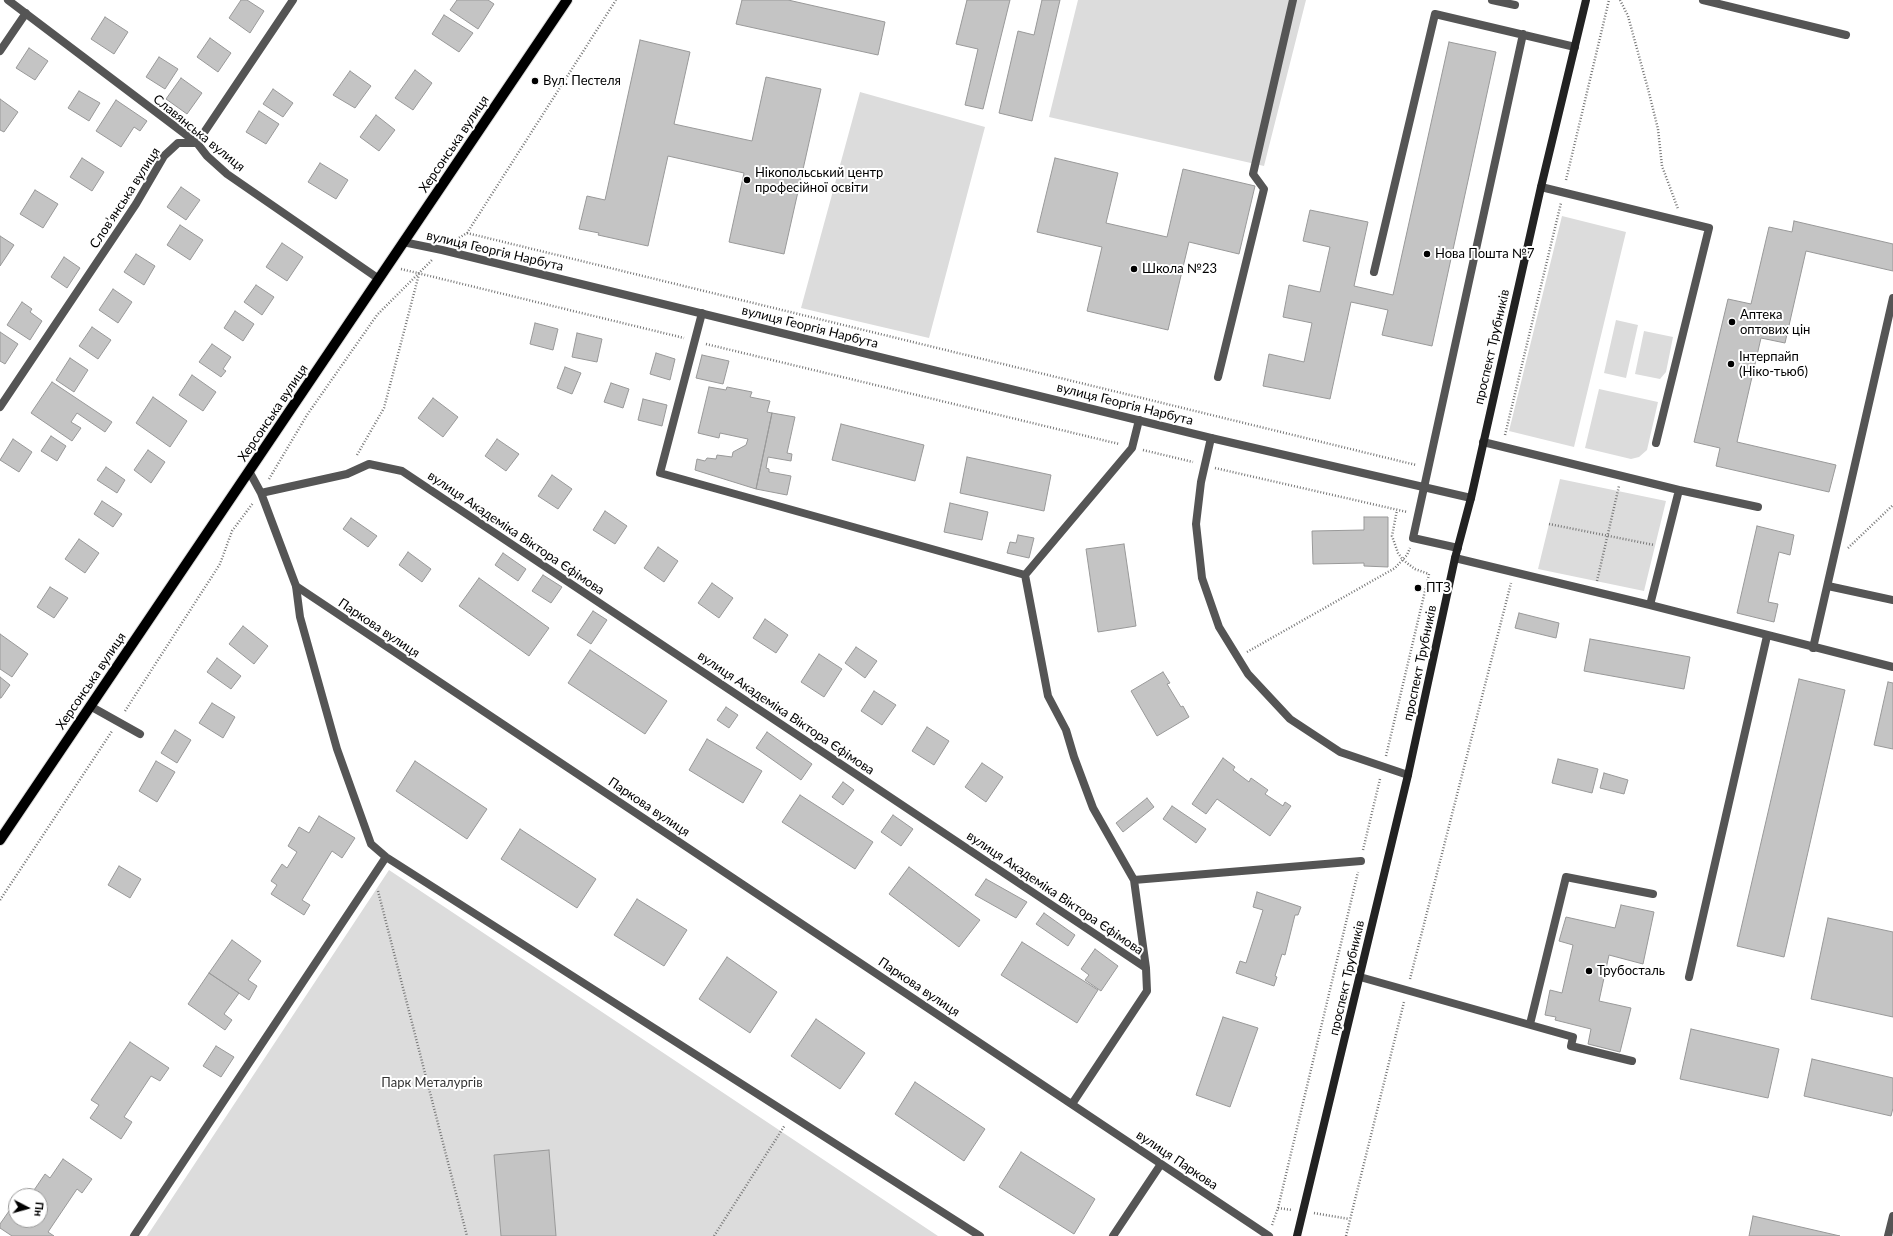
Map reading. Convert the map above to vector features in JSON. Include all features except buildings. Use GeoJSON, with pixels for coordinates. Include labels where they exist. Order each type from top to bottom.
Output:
{"type":"FeatureCollection","features":[{"type":"Feature","properties":{"kind":"main road","name":"Херсонська вулиця"},"geometry":{"type":"LineString","coordinates":[[0,840],[567,0]]}},
{"type":"Feature","properties":{"kind":"main road","name":"проспект Трубників"},"geometry":{"type":"LineString","coordinates":[[1297,1236],[1408,775],[1455,558],[1471,498],[1541,187],[1586,0]]}},
{"type":"Feature","properties":{"kind":"street","name":"Славянська вулиця"},"geometry":{"type":"LineString","coordinates":[[8,0],[197,143],[207,156],[228,174],[379,279]]}},
{"type":"Feature","properties":{"kind":"street"},"geometry":{"type":"LineString","coordinates":[[197,143],[293,0]]}},
{"type":"Feature","properties":{"kind":"street"},"geometry":{"type":"LineString","coordinates":[[1218,377],[1264,189],[1253,174],[1293,0]]}},
{"type":"Feature","properties":{"kind":"street"},"geometry":{"type":"LineString","coordinates":[[1492,0],[1515,5]]}},
{"type":"Feature","properties":{"kind":"street"},"geometry":{"type":"LineString","coordinates":[[1704,0],[1846,35]]}},
{"type":"Feature","properties":{"kind":"street"},"geometry":{"type":"LineString","coordinates":[[0,51],[26,13]]}},
{"type":"Feature","properties":{"kind":"street"},"geometry":{"type":"LineString","coordinates":[[1374,272],[1435,14],[1574,47]]}},
{"type":"Feature","properties":{"kind":"street"},"geometry":{"type":"LineString","coordinates":[[1458,548],[1413,538],[1523,34]]}},
{"type":"Feature","properties":{"kind":"street","name":"Словʼянська вулиця"},"geometry":{"type":"LineString","coordinates":[[0,407],[136,204],[164,156],[178,143],[197,143]]}},
{"type":"Feature","properties":{"kind":"street"},"geometry":{"type":"LineString","coordinates":[[1541,187],[1563,194],[1709,228],[1656,443]]}},
{"type":"Feature","properties":{"kind":"street","name":"вулиця Георгія Нарбута"},"geometry":{"type":"LineString","coordinates":[[404,242],[702,313],[1211,438],[1425,486],[1471,498]]}},
{"type":"Feature","properties":{"kind":"street"},"geometry":{"type":"LineString","coordinates":[[1813,648],[1893,298]]}},
{"type":"Feature","properties":{"kind":"street"},"geometry":{"type":"LineString","coordinates":[[702,313],[660,473],[1025,574]]}},
{"type":"Feature","properties":{"kind":"street"},"geometry":{"type":"LineString","coordinates":[[1025,574],[1132,448],[1139,420]]}},
{"type":"Feature","properties":{"kind":"street"},"geometry":{"type":"LineString","coordinates":[[1211,438],[1205,465],[1196,524],[1202,578],[1219,626],[1248,674],[1290,719],[1340,752],[1408,775]]}},
{"type":"Feature","properties":{"kind":"street"},"geometry":{"type":"LineString","coordinates":[[1483,442],[1679,490],[1758,506]]}},
{"type":"Feature","properties":{"kind":"street","name":"вулиця Академіка Віктора Єфімова"},"geometry":{"type":"LineString","coordinates":[[261,493],[347,474],[369,464],[402,471],[1146,968],[1147,991],[1072,1104]]}},
{"type":"Feature","properties":{"kind":"street"},"geometry":{"type":"LineString","coordinates":[[249,471],[261,493],[296,586],[300,617],[337,749],[371,844],[386,857],[980,1236]]}},
{"type":"Feature","properties":{"kind":"street"},"geometry":{"type":"LineString","coordinates":[[1650,605],[1679,490]]}},
{"type":"Feature","properties":{"kind":"street"},"geometry":{"type":"LineString","coordinates":[[1455,558],[1594,591],[1813,648],[1893,667]]}},
{"type":"Feature","properties":{"kind":"street"},"geometry":{"type":"LineString","coordinates":[[1025,574],[1048,696],[1066,730],[1074,757],[1093,808],[1134,880],[1146,968]]}},
{"type":"Feature","properties":{"kind":"street","name":"Паркова вулиця"},"geometry":{"type":"LineString","coordinates":[[296,586],[1072,1104]]}},
{"type":"Feature","properties":{"kind":"street"},"geometry":{"type":"LineString","coordinates":[[1828,586],[1893,600]]}},
{"type":"Feature","properties":{"kind":"street"},"geometry":{"type":"LineString","coordinates":[[1689,977],[1767,636]]}},
{"type":"Feature","properties":{"kind":"street"},"geometry":{"type":"LineString","coordinates":[[90,706],[140,734]]}},
{"type":"Feature","properties":{"kind":"street"},"geometry":{"type":"LineString","coordinates":[[134,1236],[386,857]]}},
{"type":"Feature","properties":{"kind":"street"},"geometry":{"type":"LineString","coordinates":[[1134,880],[1361,861]]}},
{"type":"Feature","properties":{"kind":"street"},"geometry":{"type":"LineString","coordinates":[[1530,1024],[1566,877],[1653,894]]}},
{"type":"Feature","properties":{"kind":"street"},"geometry":{"type":"LineString","coordinates":[[1360,977],[1572,1036],[1571,1046],[1632,1061]]}},
{"type":"Feature","properties":{"kind":"street","name":"вулиця Паркова"},"geometry":{"type":"LineString","coordinates":[[1072,1104],[1269,1236]]}},
{"type":"Feature","properties":{"kind":"street"},"geometry":{"type":"LineString","coordinates":[[1113,1236],[1161,1164]]}},
{"type":"Feature","properties":{"kind":"street"},"geometry":{"type":"LineString","coordinates":[[1888,1236],[1893,1216]]}},
{"type":"Feature","properties":{"kind":"path"},"geometry":{"type":"LineString","coordinates":[[0,900],[118,722],[220,564],[232,530],[261,493],[307,415],[377,315],[442,250],[467,232],[616,0]]}},
{"type":"Feature","properties":{"kind":"path"},"geometry":{"type":"LineString","coordinates":[[1502,447],[1609,0]]}},
{"type":"Feature","properties":{"kind":"path"},"geometry":{"type":"LineString","coordinates":[[1620,0],[1628,16],[1648,89],[1658,129],[1662,166],[1683,222]]}},
{"type":"Feature","properties":{"kind":"path"},"geometry":{"type":"LineString","coordinates":[[467,232],[1429,468]]}},
{"type":"Feature","properties":{"kind":"path"},"geometry":{"type":"LineString","coordinates":[[388,266],[1132,448],[1417,515]]}},
{"type":"Feature","properties":{"kind":"path"},"geometry":{"type":"LineString","coordinates":[[347,474],[384,408],[419,274]]}},
{"type":"Feature","properties":{"kind":"path"},"geometry":{"type":"LineString","coordinates":[[1594,591],[1622,476]]}},
{"type":"Feature","properties":{"kind":"path"},"geometry":{"type":"LineString","coordinates":[[1832,564],[1893,505]]}},
{"type":"Feature","properties":{"kind":"path"},"geometry":{"type":"LineString","coordinates":[[1269,1236],[1278,1208],[1429,574],[1415,569],[1403,560],[1394,544],[1392,536],[1397,510]]}},
{"type":"Feature","properties":{"kind":"path"},"geometry":{"type":"LineString","coordinates":[[1549,524],[1664,548]]}},
{"type":"Feature","properties":{"kind":"path"},"geometry":{"type":"LineString","coordinates":[[1238,657],[1395,568],[1407,555],[1413,538]]}},
{"type":"Feature","properties":{"kind":"path"},"geometry":{"type":"LineString","coordinates":[[1346,1236],[1514,572]]}},
{"type":"Feature","properties":{"kind":"path"},"geometry":{"type":"LineString","coordinates":[[374,875],[467,1236]]}},
{"type":"Feature","properties":{"kind":"path"},"geometry":{"type":"LineString","coordinates":[[714,1236],[792,1115]]}},
{"type":"Feature","properties":{"kind":"green space"},"geometry":{"type":"Polygon","coordinates":[[[1078,0],[1306,0],[1264,166],[1049,117],[1078,0]]]}},
{"type":"Feature","properties":{"kind":"green space"},"geometry":{"type":"Polygon","coordinates":[[[860,92],[985,127],[929,338],[801,308],[860,92]]]}},
{"type":"Feature","properties":{"kind":"green space"},"geometry":{"type":"Polygon","coordinates":[[[1562,216],[1626,232],[1574,447],[1509,431],[1562,216]]]}},
{"type":"Feature","properties":{"kind":"green space"},"geometry":{"type":"Polygon","coordinates":[[[1616,320],[1638,325],[1626,378],[1604,373],[1616,320]]]}},
{"type":"Feature","properties":{"kind":"green space"},"geometry":{"type":"Polygon","coordinates":[[[1644,331],[1673,337],[1666,372],[1660,379],[1635,374],[1644,331]]]}},
{"type":"Feature","properties":{"kind":"green space"},"geometry":{"type":"Polygon","coordinates":[[[1599,389],[1658,402],[1647,450],[1639,457],[1631,459],[1585,448],[1599,389]]]}},
{"type":"Feature","properties":{"kind":"green space"},"geometry":{"type":"Polygon","coordinates":[[[1560,479],[1666,501],[1644,591],[1538,569],[1560,479]]]}},
{"type":"Feature","properties":{"kind":"green space","name":"Парк Металургів"},"geometry":{"type":"Polygon","coordinates":[[[389,870],[938,1236],[147,1236],[389,870]]]}},
{"type":"Feature","properties":{"kind":"place","name":"Вул. Пестеля"},"geometry":{"type":"Point","coordinates":[535,81]}},
{"type":"Feature","properties":{"kind":"place","name":"Нікопольський центр професійної освіти"},"geometry":{"type":"Point","coordinates":[747,180]}},
{"type":"Feature","properties":{"kind":"place","name":"Нова Пошта №7"},"geometry":{"type":"Point","coordinates":[1427,254]}},
{"type":"Feature","properties":{"kind":"place","name":"Школа №23"},"geometry":{"type":"Point","coordinates":[1134,269]}},
{"type":"Feature","properties":{"kind":"place","name":"Аптека оптових цін"},"geometry":{"type":"Point","coordinates":[1732,322]}},
{"type":"Feature","properties":{"kind":"place","name":"Інтерпайп (Ніко-тьюб)"},"geometry":{"type":"Point","coordinates":[1731,364]}},
{"type":"Feature","properties":{"kind":"place","name":"ПТЗ"},"geometry":{"type":"Point","coordinates":[1418,588]}},
{"type":"Feature","properties":{"kind":"place","name":"Трубосталь"},"geometry":{"type":"Point","coordinates":[1589,971]}}]}
